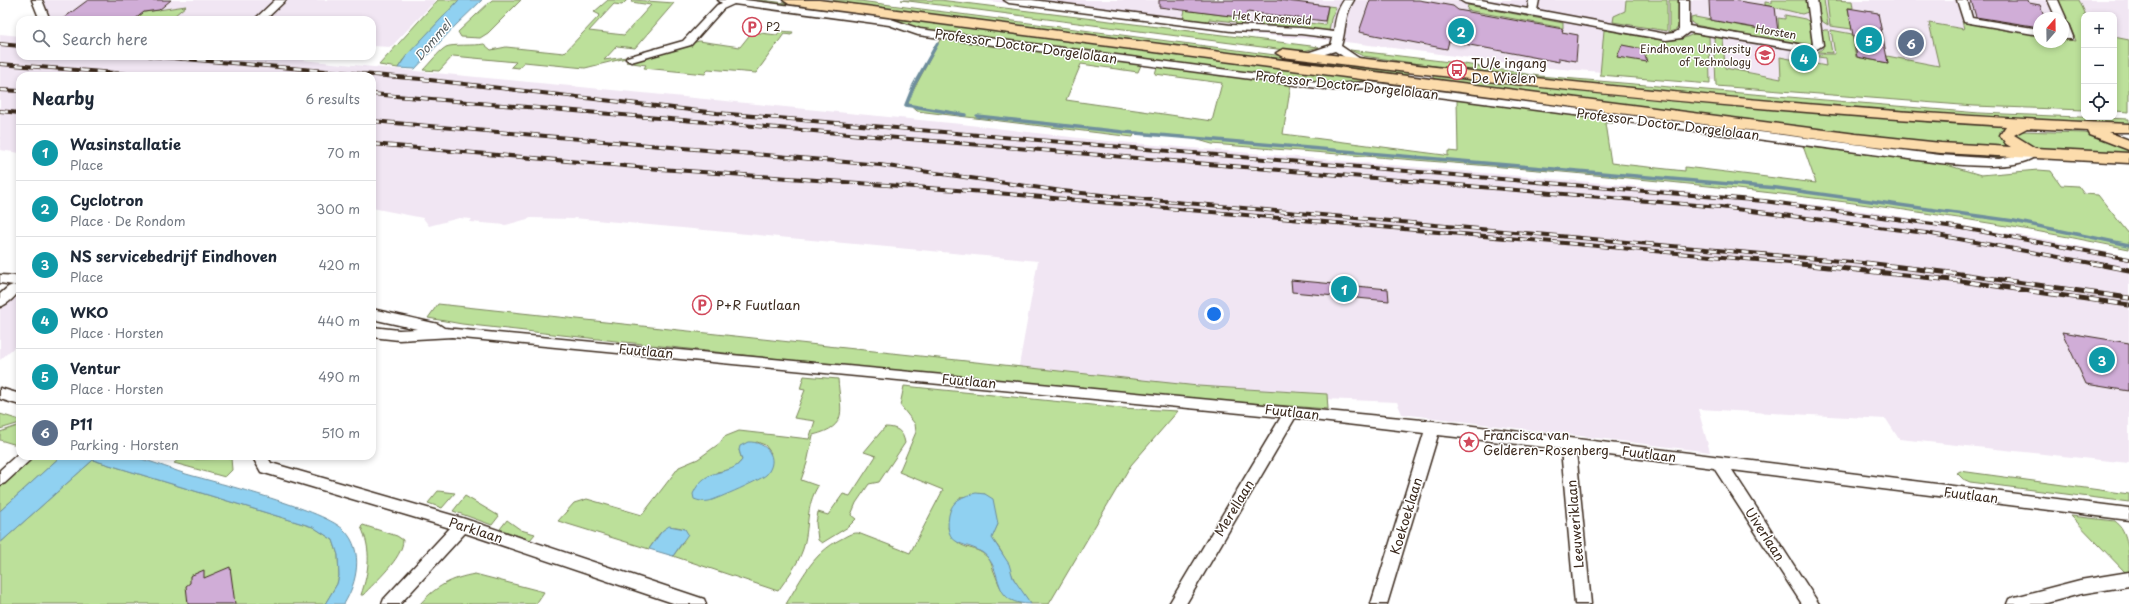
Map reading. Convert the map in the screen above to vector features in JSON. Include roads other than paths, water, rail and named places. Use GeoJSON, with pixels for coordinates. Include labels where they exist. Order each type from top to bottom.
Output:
{"type":"FeatureCollection","features":[{"type":"Feature","properties":{"kind":"main road","name":"Professor Doctor Dorgelolaan"},"geometry":{"type":"LineString","coordinates":[[789,0],[1848,138],[1926,146],[2032,154],[2129,158]]}},
{"type":"Feature","properties":{"kind":"main road","name":"Professor Doctor Dorgelolaan"},"geometry":{"type":"LineString","coordinates":[[876,0],[1487,78],[1649,94],[2023,124],[2129,128]]}},
{"type":"Feature","properties":{"kind":"main road"},"geometry":{"type":"LineString","coordinates":[[2023,124],[2010,130],[2007,135],[2011,141],[2032,154]]}},
{"type":"Feature","properties":{"kind":"main road"},"geometry":{"type":"LineString","coordinates":[[2076,126],[2129,145]]}},
{"type":"Feature","properties":{"kind":"street"},"geometry":{"type":"LineString","coordinates":[[37,0],[43,16]]}},
{"type":"Feature","properties":{"kind":"street"},"geometry":{"type":"LineString","coordinates":[[263,16],[281,0]]}},
{"type":"Feature","properties":{"kind":"street","name":"Het Kranenveld"},"geometry":{"type":"LineString","coordinates":[[1009,0],[1038,2],[1231,28],[1340,36]]}},
{"type":"Feature","properties":{"kind":"street"},"geometry":{"type":"LineString","coordinates":[[1336,47],[1340,36],[1341,24],[1347,18],[1350,0]]}},
{"type":"Feature","properties":{"kind":"street"},"geometry":{"type":"LineString","coordinates":[[1465,0],[1666,37],[1680,34],[1684,28],[1684,0]]}},
{"type":"Feature","properties":{"kind":"street"},"geometry":{"type":"LineString","coordinates":[[1532,13],[1534,0]]}},
{"type":"Feature","properties":{"kind":"street","name":"Horsten"},"geometry":{"type":"LineString","coordinates":[[1684,28],[1812,49],[1818,45],[1812,0]]}},
{"type":"Feature","properties":{"kind":"street"},"geometry":{"type":"LineString","coordinates":[[1962,0],[1968,20],[2033,31]]}},
{"type":"Feature","properties":{"kind":"street"},"geometry":{"type":"LineString","coordinates":[[2053,0],[2058,12]]}},
{"type":"Feature","properties":{"kind":"street","name":"Professor Doctor Dorgelolaan"},"geometry":{"type":"LineString","coordinates":[[631,59],[687,43],[720,7],[729,1],[891,22],[918,32],[1333,87],[1369,85],[1940,159],[1999,162],[2021,160],[2032,154]]}},
{"type":"Feature","properties":{"kind":"street"},"geometry":{"type":"LineString","coordinates":[[1308,56],[1336,47]]}},
{"type":"Feature","properties":{"kind":"street"},"geometry":{"type":"LineString","coordinates":[[1336,47],[1361,63]]}},
{"type":"Feature","properties":{"kind":"street"},"geometry":{"type":"LineString","coordinates":[[0,279],[10,292]]}},
{"type":"Feature","properties":{"kind":"street","name":"Fuutlaan"},"geometry":{"type":"LineString","coordinates":[[376,315],[452,332],[1433,427],[2129,514]]}},
{"type":"Feature","properties":{"kind":"street","name":"Fuutlaan"},"geometry":{"type":"LineString","coordinates":[[376,332],[399,335],[452,332]]}},
{"type":"Feature","properties":{"kind":"street"},"geometry":{"type":"LineString","coordinates":[[0,393],[16,399]]}},
{"type":"Feature","properties":{"kind":"street","name":"Merellaan"},"geometry":{"type":"LineString","coordinates":[[1177,604],[1290,412]]}},
{"type":"Feature","properties":{"kind":"street","name":"Koekoeklaan"},"geometry":{"type":"LineString","coordinates":[[1379,604],[1433,427]]}},
{"type":"Feature","properties":{"kind":"street","name":"Leeuweriklaan"},"geometry":{"type":"LineString","coordinates":[[1568,444],[1582,604]]}},
{"type":"Feature","properties":{"kind":"street"},"geometry":{"type":"LineString","coordinates":[[0,479],[21,460]]}},
{"type":"Feature","properties":{"kind":"street","name":"Parklaan"},"geometry":{"type":"LineString","coordinates":[[261,460],[266,468],[462,525],[698,604]]}},
{"type":"Feature","properties":{"kind":"street","name":"Uiverlaan"},"geometry":{"type":"LineString","coordinates":[[1720,463],[1811,604]]}},
{"type":"Feature","properties":{"kind":"street"},"geometry":{"type":"LineString","coordinates":[[390,604],[462,525]]}},
{"type":"Feature","properties":{"kind":"street"},"geometry":{"type":"LineString","coordinates":[[2020,603],[2080,587],[2129,579]]}},
{"type":"Feature","properties":{"kind":"water","name":"Dommel"},"geometry":{"type":"Polygon","coordinates":[[[459,0],[482,0],[455,26],[415,69],[398,68],[407,55],[459,0]]]}},
{"type":"Feature","properties":{"kind":"water"},"geometry":{"type":"Polygon","coordinates":[[[748,442],[760,444],[769,452],[772,462],[771,468],[767,474],[749,484],[713,500],[700,501],[694,499],[693,494],[698,485],[704,479],[711,475],[731,469],[742,460],[739,450],[740,446],[748,442]]]}},
{"type":"Feature","properties":{"kind":"water"},"geometry":{"type":"Polygon","coordinates":[[[57,460],[93,460],[0,543],[0,511],[57,460]]]}},
{"type":"Feature","properties":{"kind":"water"},"geometry":{"type":"Polygon","coordinates":[[[93,460],[146,460],[186,474],[245,490],[295,506],[317,514],[334,523],[345,531],[355,548],[355,577],[349,596],[344,604],[325,604],[337,584],[339,576],[338,555],[333,540],[313,527],[93,460]]]}},
{"type":"Feature","properties":{"kind":"water"},"geometry":{"type":"Polygon","coordinates":[[[976,493],[985,494],[993,499],[998,524],[992,538],[1009,564],[1013,578],[1031,604],[1019,603],[1010,600],[1001,589],[989,559],[983,553],[961,544],[950,535],[948,527],[950,510],[955,502],[963,497],[976,493]]]}},
{"type":"Feature","properties":{"kind":"water"},"geometry":{"type":"Polygon","coordinates":[[[669,526],[685,529],[688,534],[673,556],[649,549],[662,531],[669,526]]]}},
{"type":"Feature","properties":{"kind":"waterway"},"geometry":{"type":"LineString","coordinates":[[937,44],[914,85],[906,105],[965,115]]}},
{"type":"Feature","properties":{"kind":"waterway"},"geometry":{"type":"LineString","coordinates":[[977,116],[1123,132],[1777,188],[2014,221],[2129,245]]}},
{"type":"Feature","properties":{"kind":"railway"},"geometry":{"type":"LineString","coordinates":[[0,44],[16,46]]}},
{"type":"Feature","properties":{"kind":"railway"},"geometry":{"type":"LineString","coordinates":[[197,60],[339,72]]}},
{"type":"Feature","properties":{"kind":"railway"},"geometry":{"type":"LineString","coordinates":[[0,64],[102,72]]}},
{"type":"Feature","properties":{"kind":"railway"},"geometry":{"type":"LineString","coordinates":[[376,75],[717,113],[1764,201],[1962,228],[2129,259]]}},
{"type":"Feature","properties":{"kind":"railway"},"geometry":{"type":"LineString","coordinates":[[0,90],[16,91]]}},
{"type":"Feature","properties":{"kind":"railway"},"geometry":{"type":"LineString","coordinates":[[376,94],[1720,207],[1926,233],[2097,264]]}},
{"type":"Feature","properties":{"kind":"railway"},"geometry":{"type":"LineString","coordinates":[[0,111],[16,113]]}},
{"type":"Feature","properties":{"kind":"railway"},"geometry":{"type":"LineString","coordinates":[[376,121],[880,165],[1062,191],[1152,200],[1874,264]]}},
{"type":"Feature","properties":{"kind":"railway"},"geometry":{"type":"LineString","coordinates":[[376,144],[660,169],[985,192],[1793,263]]}},
{"type":"Feature","properties":{"kind":"railway"},"geometry":{"type":"LineString","coordinates":[[1793,263],[1802,264]]}},
{"type":"Feature","properties":{"kind":"railway"},"geometry":{"type":"LineString","coordinates":[[1793,263],[1961,281],[2129,305]]}},
{"type":"Feature","properties":{"kind":"railway"},"geometry":{"type":"LineString","coordinates":[[1866,263],[1960,274],[2129,298]]}},
{"type":"Feature","properties":{"kind":"railway"},"geometry":{"type":"LineString","coordinates":[[2092,263],[2129,270]]}},
{"type":"Feature","properties":{"kind":"place","name":"P2"},"geometry":{"type":"Point","coordinates":[752,27]}},
{"type":"Feature","properties":{"kind":"place","name":"Cyclotron"},"geometry":{"type":"Point","coordinates":[1461,31]}},
{"type":"Feature","properties":{"kind":"place","name":"Ventur"},"geometry":{"type":"Point","coordinates":[1869,40]}},
{"type":"Feature","properties":{"kind":"place","name":"P11"},"geometry":{"type":"Point","coordinates":[1911,43]}},
{"type":"Feature","properties":{"kind":"place","name":"Eindhoven University of Technology"},"geometry":{"type":"Point","coordinates":[1765,55]}},
{"type":"Feature","properties":{"kind":"place","name":"WKO"},"geometry":{"type":"Point","coordinates":[1804,58]}},
{"type":"Feature","properties":{"kind":"place","name":"TU/e ingang De Wielen"},"geometry":{"type":"Point","coordinates":[1457,70]}},
{"type":"Feature","properties":{"kind":"place","name":"Wasinstallatie"},"geometry":{"type":"Point","coordinates":[1344,289]}},
{"type":"Feature","properties":{"kind":"place","name":"P+R Fuutlaan"},"geometry":{"type":"Point","coordinates":[702,305]}},
{"type":"Feature","properties":{"kind":"place","name":"NS servicebedrijf Eindhoven"},"geometry":{"type":"Point","coordinates":[2102,360]}},
{"type":"Feature","properties":{"kind":"place","name":"Francisca van Gelderen-Rosenberg"},"geometry":{"type":"Point","coordinates":[1469,442]}}]}
